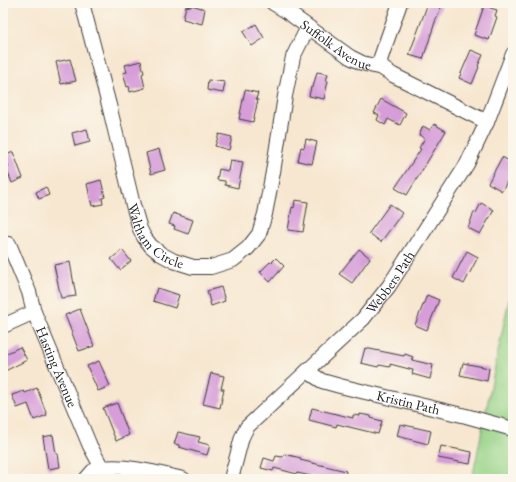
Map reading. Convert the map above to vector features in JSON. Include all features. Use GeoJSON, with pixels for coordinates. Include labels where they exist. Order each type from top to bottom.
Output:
{"type":"FeatureCollection","features":[{"type":"Feature","properties":{"kind":"street","name":"Waltham Circle"},"geometry":{"type":"LineString","coordinates":[[82,3],[140,229],[147,242],[161,254],[174,261],[193,267],[211,267],[233,260],[248,248],[259,234],[265,214],[272,179],[285,96],[293,57],[308,27]]}},
{"type":"Feature","properties":{"kind":"street","name":"Suffolk Avenue"},"geometry":{"type":"LineString","coordinates":[[273,3],[350,57],[362,63],[382,68],[487,122]]}},
{"type":"Feature","properties":{"kind":"street"},"geometry":{"type":"LineString","coordinates":[[382,68],[380,60],[400,3]]}},
{"type":"Feature","properties":{"kind":"street","name":"Webbers Path"},"geometry":{"type":"LineString","coordinates":[[231,479],[242,437],[247,427],[364,318],[389,286],[467,164],[487,122],[513,54]]}},
{"type":"Feature","properties":{"kind":"street","name":"Hasting Avenue"},"geometry":{"type":"LineString","coordinates":[[9,244],[29,292],[34,312],[90,446],[102,468]]}},
{"type":"Feature","properties":{"kind":"street"},"geometry":{"type":"LineString","coordinates":[[3,326],[34,312]]}},
{"type":"Feature","properties":{"kind":"street","name":"Kristin Path"},"geometry":{"type":"LineString","coordinates":[[307,370],[322,381],[513,429]]}},
{"type":"Feature","properties":{"kind":"street"},"geometry":{"type":"LineString","coordinates":[[86,479],[93,471],[110,467],[141,470],[183,479]]}},
{"type":"Feature","properties":{"kind":"green space"},"geometry":{"type":"Polygon","coordinates":[[[513,279],[513,479],[472,479],[513,279]]]}},
{"type":"Feature","properties":{"kind":"building"},"geometry":{"type":"Polygon","coordinates":[[[428,3],[443,3],[436,19],[423,59],[409,55],[428,3]]]}},
{"type":"Feature","properties":{"kind":"building"},"geometry":{"type":"Polygon","coordinates":[[[191,5],[205,9],[202,24],[183,19],[186,6],[191,7],[191,5]]]}},
{"type":"Feature","properties":{"kind":"building"},"geometry":{"type":"Polygon","coordinates":[[[484,6],[497,10],[495,16],[497,17],[489,40],[474,35],[484,6]]]}},
{"type":"Feature","properties":{"kind":"building"},"geometry":{"type":"Polygon","coordinates":[[[256,24],[264,38],[252,46],[243,32],[256,24]]]}},
{"type":"Feature","properties":{"kind":"building"},"geometry":{"type":"Polygon","coordinates":[[[471,50],[483,55],[472,84],[459,78],[471,50]]]}},
{"type":"Feature","properties":{"kind":"building"},"geometry":{"type":"Polygon","coordinates":[[[70,59],[76,81],[61,84],[56,62],[70,59]]]}},
{"type":"Feature","properties":{"kind":"building"},"geometry":{"type":"Polygon","coordinates":[[[141,61],[144,73],[142,74],[145,88],[130,92],[123,73],[127,72],[125,65],[141,61]]]}},
{"type":"Feature","properties":{"kind":"building"},"geometry":{"type":"Polygon","coordinates":[[[317,72],[328,74],[324,99],[309,96],[317,72]]]}},
{"type":"Feature","properties":{"kind":"building"},"geometry":{"type":"Polygon","coordinates":[[[208,80],[225,82],[223,93],[207,90],[208,80]]]}},
{"type":"Feature","properties":{"kind":"building"},"geometry":{"type":"Polygon","coordinates":[[[245,90],[258,93],[253,122],[239,119],[245,90]]]}},
{"type":"Feature","properties":{"kind":"building"},"geometry":{"type":"Polygon","coordinates":[[[381,99],[406,113],[400,125],[388,119],[385,125],[377,120],[379,115],[374,113],[381,99]]]}},
{"type":"Feature","properties":{"kind":"building"},"geometry":{"type":"Polygon","coordinates":[[[434,124],[446,131],[407,195],[395,188],[421,149],[419,148],[425,138],[419,135],[423,126],[430,130],[434,124]]]}},
{"type":"Feature","properties":{"kind":"building"},"geometry":{"type":"Polygon","coordinates":[[[87,129],[90,142],[75,146],[72,133],[87,129]]]}},
{"type":"Feature","properties":{"kind":"building"},"geometry":{"type":"Polygon","coordinates":[[[219,134],[232,137],[229,150],[215,146],[219,134]]]}},
{"type":"Feature","properties":{"kind":"building"},"geometry":{"type":"Polygon","coordinates":[[[306,139],[317,142],[312,164],[298,161],[301,147],[304,148],[306,139]]]}},
{"type":"Feature","properties":{"kind":"building"},"geometry":{"type":"Polygon","coordinates":[[[159,149],[165,170],[151,174],[146,153],[159,149]]]}},
{"type":"Feature","properties":{"kind":"building"},"geometry":{"type":"Polygon","coordinates":[[[13,152],[23,178],[12,183],[6,168],[9,167],[4,156],[13,152]]]}},
{"type":"Feature","properties":{"kind":"building"},"geometry":{"type":"Polygon","coordinates":[[[502,157],[513,163],[513,170],[502,191],[488,183],[502,157]]]}},
{"type":"Feature","properties":{"kind":"building"},"geometry":{"type":"Polygon","coordinates":[[[230,160],[243,162],[238,188],[225,185],[225,181],[217,180],[219,169],[228,171],[230,160]]]}},
{"type":"Feature","properties":{"kind":"building"},"geometry":{"type":"Polygon","coordinates":[[[101,180],[105,197],[102,198],[103,204],[92,206],[87,184],[101,180]]]}},
{"type":"Feature","properties":{"kind":"building"},"geometry":{"type":"Polygon","coordinates":[[[46,187],[49,195],[39,199],[36,192],[46,187]]]}},
{"type":"Feature","properties":{"kind":"building"},"geometry":{"type":"Polygon","coordinates":[[[295,200],[308,202],[303,232],[288,230],[292,207],[294,208],[295,200]]]}},
{"type":"Feature","properties":{"kind":"building"},"geometry":{"type":"Polygon","coordinates":[[[481,203],[494,210],[480,234],[468,228],[474,212],[476,213],[481,203]]]}},
{"type":"Feature","properties":{"kind":"building"},"geometry":{"type":"Polygon","coordinates":[[[390,204],[402,213],[381,242],[369,233],[390,204]]]}},
{"type":"Feature","properties":{"kind":"building"},"geometry":{"type":"Polygon","coordinates":[[[173,213],[193,220],[188,234],[174,229],[175,226],[169,224],[173,213]]]}},
{"type":"Feature","properties":{"kind":"building"},"geometry":{"type":"Polygon","coordinates":[[[359,249],[370,258],[352,283],[339,274],[359,249]]]}},
{"type":"Feature","properties":{"kind":"building"},"geometry":{"type":"Polygon","coordinates":[[[122,250],[131,261],[120,270],[111,259],[122,250]]]}},
{"type":"Feature","properties":{"kind":"building"},"geometry":{"type":"Polygon","coordinates":[[[467,251],[478,257],[464,284],[453,278],[467,251]]]}},
{"type":"Feature","properties":{"kind":"building"},"geometry":{"type":"Polygon","coordinates":[[[276,258],[284,266],[270,282],[260,272],[276,258]]]}},
{"type":"Feature","properties":{"kind":"building"},"geometry":{"type":"Polygon","coordinates":[[[70,262],[76,296],[61,298],[54,265],[70,262]]]}},
{"type":"Feature","properties":{"kind":"building"},"geometry":{"type":"Polygon","coordinates":[[[221,287],[225,301],[211,306],[207,291],[221,287]]]}},
{"type":"Feature","properties":{"kind":"building"},"geometry":{"type":"Polygon","coordinates":[[[157,288],[179,295],[175,308],[153,301],[157,288]]]}},
{"type":"Feature","properties":{"kind":"building"},"geometry":{"type":"Polygon","coordinates":[[[427,295],[439,300],[427,330],[415,325],[427,295]]]}},
{"type":"Feature","properties":{"kind":"building"},"geometry":{"type":"Polygon","coordinates":[[[80,309],[94,346],[79,351],[65,315],[80,309]]]}},
{"type":"Feature","properties":{"kind":"building"},"geometry":{"type":"Polygon","coordinates":[[[20,347],[27,360],[3,372],[3,355],[20,347]]]}},
{"type":"Feature","properties":{"kind":"building"},"geometry":{"type":"Polygon","coordinates":[[[365,348],[404,356],[405,354],[413,357],[412,360],[433,365],[430,379],[412,374],[413,370],[390,364],[390,367],[379,365],[378,367],[361,363],[365,348]]]}},
{"type":"Feature","properties":{"kind":"building"},"geometry":{"type":"Polygon","coordinates":[[[99,361],[110,386],[98,391],[87,366],[99,361]]]}},
{"type":"Feature","properties":{"kind":"building"},"geometry":{"type":"Polygon","coordinates":[[[463,363],[489,368],[487,381],[460,375],[463,363]]]}},
{"type":"Feature","properties":{"kind":"building"},"geometry":{"type":"Polygon","coordinates":[[[211,373],[224,376],[221,389],[224,389],[220,408],[203,404],[211,373]]]}},
{"type":"Feature","properties":{"kind":"building"},"geometry":{"type":"Polygon","coordinates":[[[37,388],[47,415],[34,420],[28,404],[17,408],[12,395],[24,391],[25,393],[37,388]]]}},
{"type":"Feature","properties":{"kind":"building"},"geometry":{"type":"Polygon","coordinates":[[[117,403],[129,435],[116,441],[103,408],[117,403]]]}},
{"type":"Feature","properties":{"kind":"building"},"geometry":{"type":"Polygon","coordinates":[[[312,408],[353,418],[353,415],[360,416],[360,414],[371,416],[371,418],[382,421],[378,434],[337,424],[336,427],[309,420],[312,408]]]}},
{"type":"Feature","properties":{"kind":"building"},"geometry":{"type":"Polygon","coordinates":[[[400,424],[431,431],[428,444],[397,436],[400,424]]]}},
{"type":"Feature","properties":{"kind":"building"},"geometry":{"type":"Polygon","coordinates":[[[178,432],[200,437],[198,442],[210,445],[207,455],[179,447],[179,445],[174,444],[178,432]]]}},
{"type":"Feature","properties":{"kind":"building"},"geometry":{"type":"Polygon","coordinates":[[[53,435],[60,467],[48,469],[43,437],[53,435]]]}},
{"type":"Feature","properties":{"kind":"building"},"geometry":{"type":"Polygon","coordinates":[[[441,446],[472,452],[470,464],[438,458],[441,446]]]}},
{"type":"Feature","properties":{"kind":"building"},"geometry":{"type":"Polygon","coordinates":[[[284,454],[301,458],[300,460],[346,471],[344,479],[315,479],[316,477],[274,468],[273,471],[261,468],[264,458],[274,461],[276,456],[283,457],[284,454]]]}}]}
